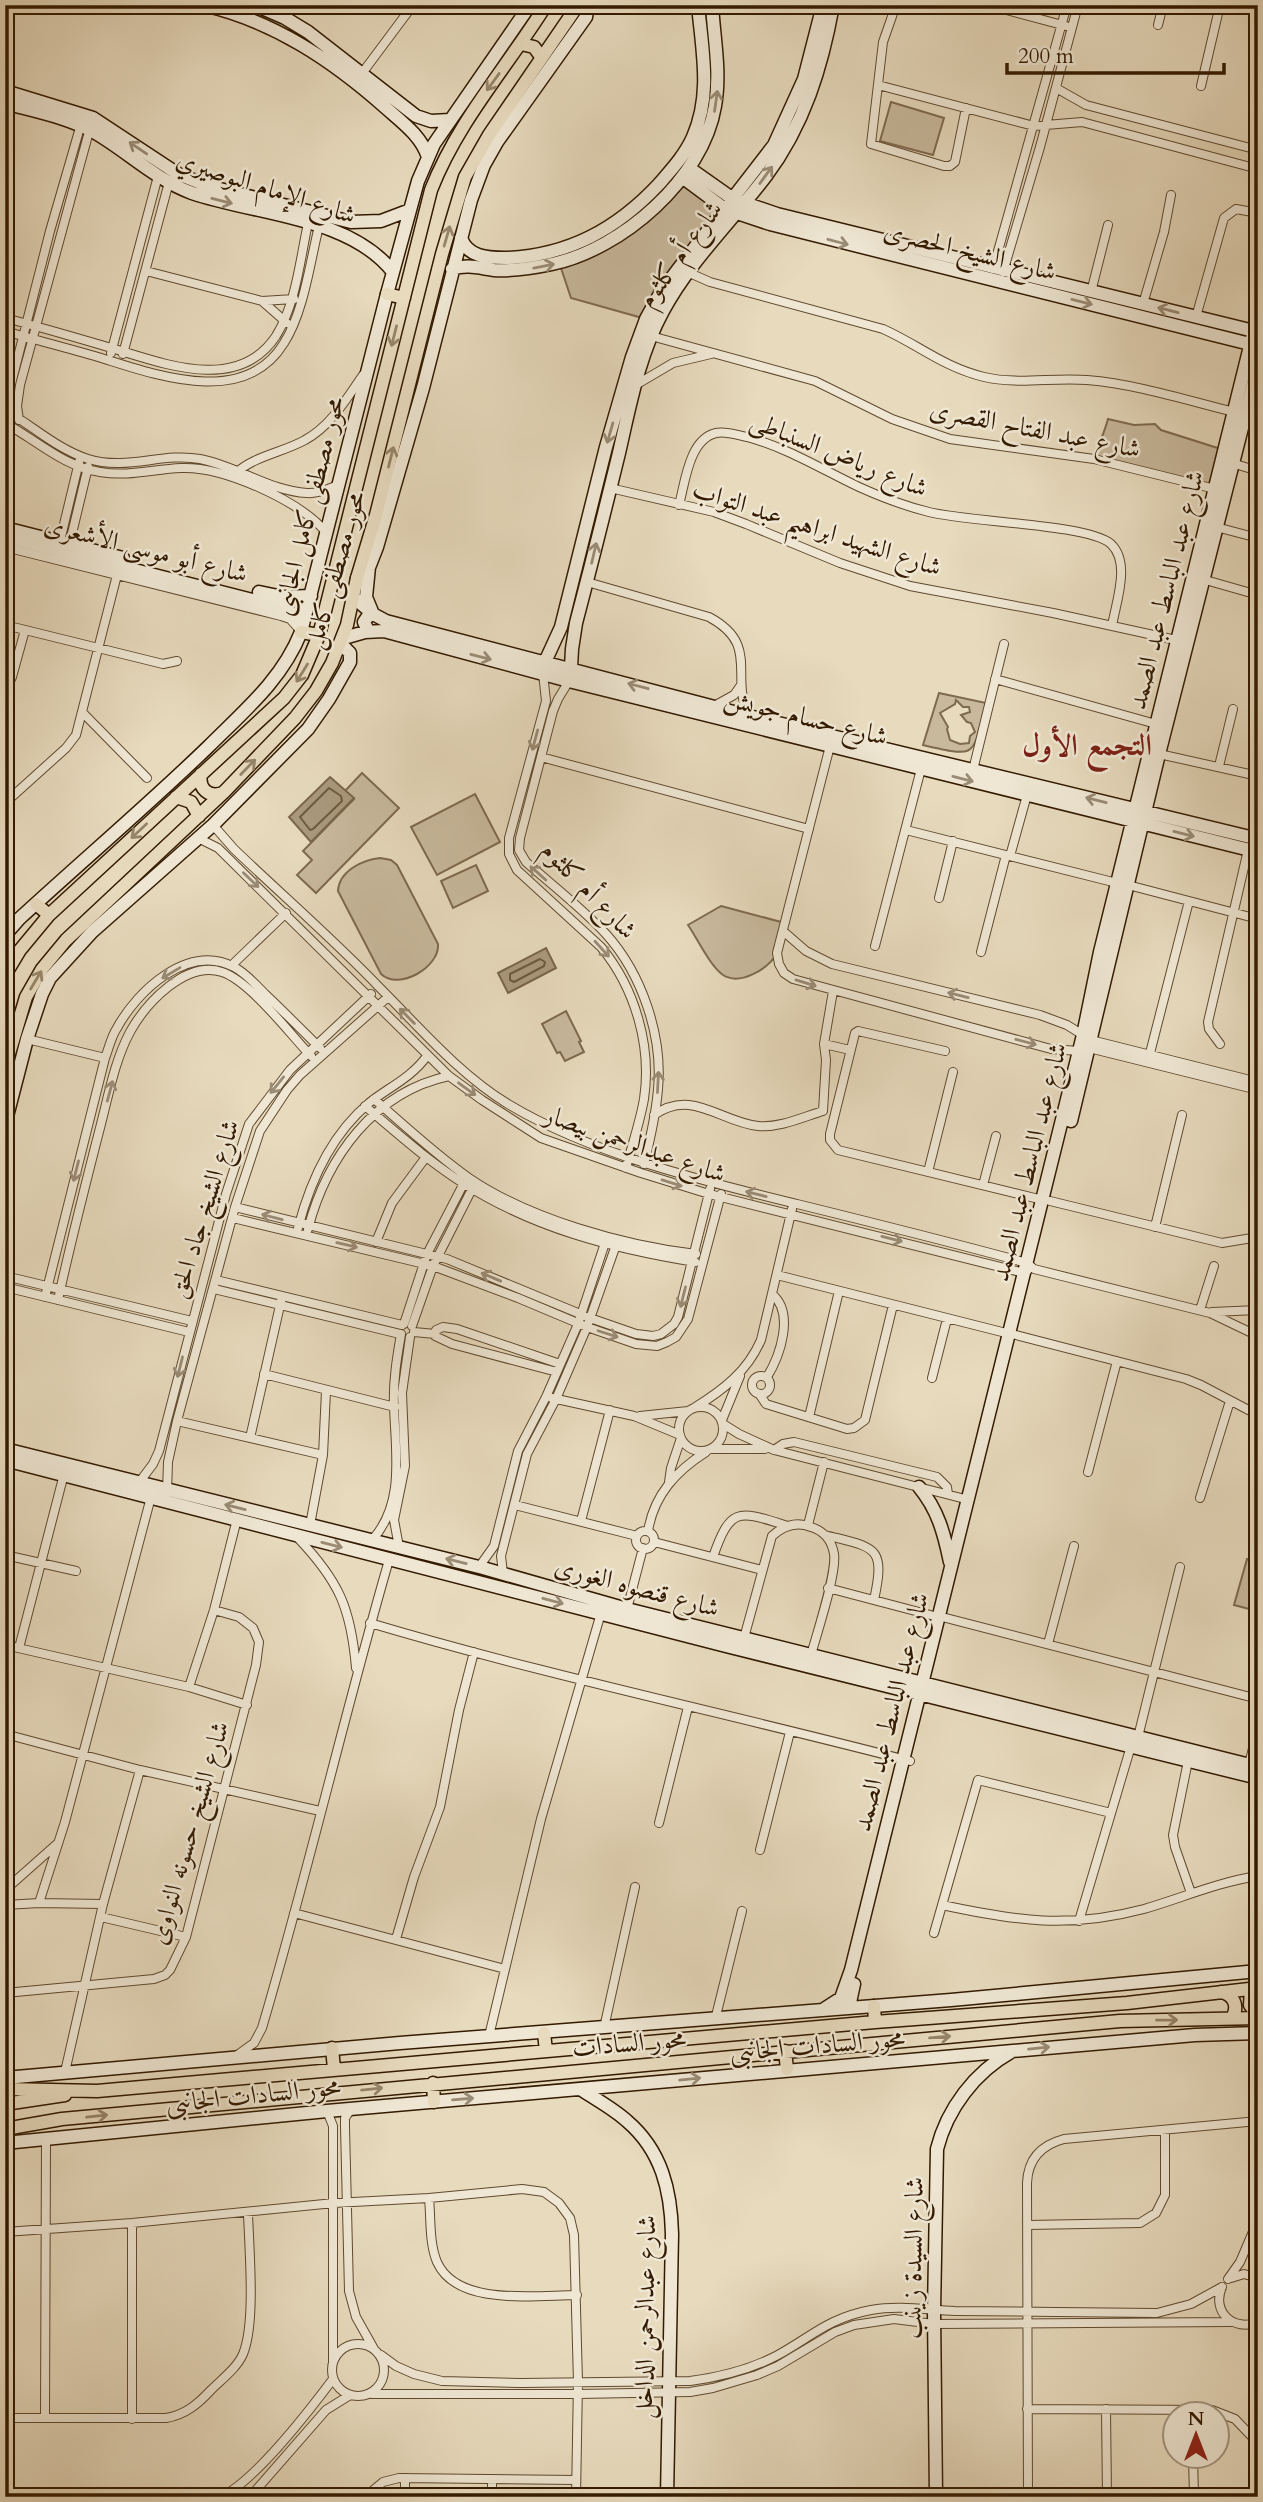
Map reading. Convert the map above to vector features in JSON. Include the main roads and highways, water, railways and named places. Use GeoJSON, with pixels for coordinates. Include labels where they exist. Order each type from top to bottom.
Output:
{"type":"FeatureCollection","features":[{"type":"Feature","properties":{"kind":"main road","name":"محور مصطفى كامل"},"geometry":{"type":"LineString","coordinates":[[5,1067],[19,1016],[38,975],[66,940],[123,896],[306,704],[328,672],[342,641],[465,177],[489,135],[579,5]]}},
{"type":"Feature","properties":{"kind":"main road","name":"محور مصطفى كامل"},"geometry":{"type":"LineString","coordinates":[[5,975],[20,950],[49,915],[284,698],[309,662],[319,635],[431,190],[442,161],[472,111],[543,11]]}},
{"type":"Feature","properties":{"kind":"main road"},"geometry":{"type":"LineString","coordinates":[[543,11],[541,25],[547,31],[560,30]]}},
{"type":"Feature","properties":{"kind":"main road"},"geometry":{"type":"LineString","coordinates":[[521,44],[534,47],[542,58]]}},
{"type":"Feature","properties":{"kind":"main road"},"geometry":{"type":"LineString","coordinates":[[387,293],[404,298]]}},
{"type":"Feature","properties":{"kind":"main road"},"geometry":{"type":"LineString","coordinates":[[429,307],[442,310]]}},
{"type":"Feature","properties":{"kind":"main road"},"geometry":{"type":"LineString","coordinates":[[301,632],[319,635]]}},
{"type":"Feature","properties":{"kind":"main road"},"geometry":{"type":"LineString","coordinates":[[201,774],[200,782],[206,791],[215,795],[225,791]]}},
{"type":"Feature","properties":{"kind":"main road"},"geometry":{"type":"LineString","coordinates":[[176,797],[191,802],[199,816]]}},
{"type":"Feature","properties":{"kind":"main road"},"geometry":{"type":"LineString","coordinates":[[36,904],[49,915]]}},
{"type":"Feature","properties":{"kind":"main road"},"geometry":{"type":"LineString","coordinates":[[1254,1989],[1250,2005],[1258,2017]]}},
{"type":"Feature","properties":{"kind":"main road","name":"محور السادات"},"geometry":{"type":"LineString","coordinates":[[5,2089],[97,2091],[875,2022],[1127,2003],[1254,1989]]}},
{"type":"Feature","properties":{"kind":"main road"},"geometry":{"type":"LineString","coordinates":[[1221,1992],[1229,1995],[1234,2002],[1232,2018]]}},
{"type":"Feature","properties":{"kind":"main road"},"geometry":{"type":"LineString","coordinates":[[874,2006],[875,2022]]}},
{"type":"Feature","properties":{"kind":"main road","name":"محور السادات"},"geometry":{"type":"LineString","coordinates":[[5,2129],[62,2119],[433,2083],[1119,2021],[1258,2017]]}},
{"type":"Feature","properties":{"kind":"main road"},"geometry":{"type":"LineString","coordinates":[[544,2033],[546,2051]]}},
{"type":"Feature","properties":{"kind":"main road"},"geometry":{"type":"LineString","coordinates":[[332,2048],[334,2069]]}},
{"type":"Feature","properties":{"kind":"main road"},"geometry":{"type":"LineString","coordinates":[[785,2051],[787,2069]]}},
{"type":"Feature","properties":{"kind":"main road"},"geometry":{"type":"LineString","coordinates":[[433,2083],[434,2102]]}},
{"type":"Feature","properties":{"kind":"main road"},"geometry":{"type":"LineString","coordinates":[[5,2104],[97,2091]]}},
{"type":"Feature","properties":{"kind":"main road"},"geometry":{"type":"LineString","coordinates":[[5,2120],[62,2119]]}},
{"type":"Feature","properties":{"kind":"water"},"geometry":{"type":"Polygon","coordinates":[[[330,777],[354,798],[311,842],[289,817],[330,777]]]}},
{"type":"Feature","properties":{"kind":"water"},"geometry":{"type":"Polygon","coordinates":[[[546,948],[556,968],[508,993],[498,973],[546,948]]]}},
{"type":"Feature","properties":{"kind":"district","name":"التجمع الأول"},"geometry":{"type":"Point","coordinates":[1087,745]}}]}
